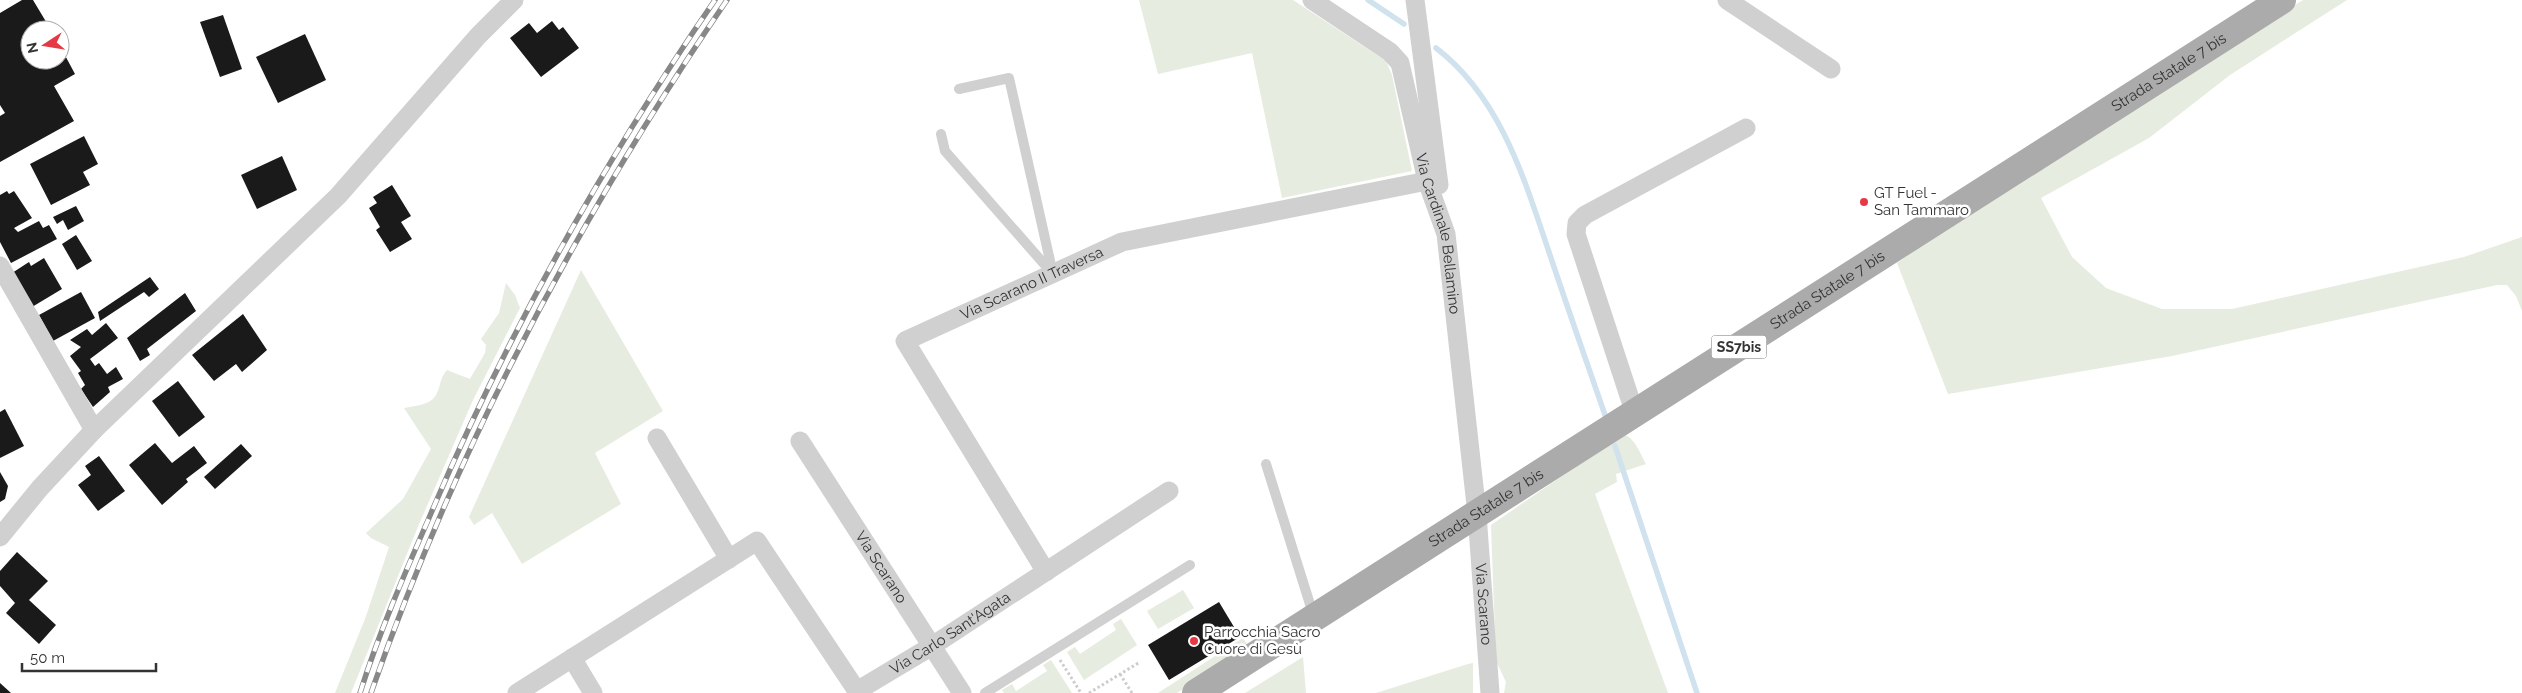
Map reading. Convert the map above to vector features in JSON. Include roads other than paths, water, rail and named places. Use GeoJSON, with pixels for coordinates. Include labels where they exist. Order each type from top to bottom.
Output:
{"type":"FeatureCollection","features":[{"type":"Feature","properties":{"kind":"main road","name":"Strada Statale 7 bis"},"geometry":{"type":"LineString","coordinates":[[1205,690],[2282,0]]}},
{"type":"Feature","properties":{"kind":"street"},"geometry":{"type":"LineString","coordinates":[[0,537],[40,488],[94,430],[338,196],[478,36],[514,0]]}},
{"type":"Feature","properties":{"kind":"street","name":"Via Cardinale Bellamino"},"geometry":{"type":"LineString","coordinates":[[1312,0],[1390,52],[1400,63],[1427,182],[1446,234],[1477,514]]}},
{"type":"Feature","properties":{"kind":"street"},"geometry":{"type":"LineString","coordinates":[[1415,0],[1446,234]]}},
{"type":"Feature","properties":{"kind":"street"},"geometry":{"type":"LineString","coordinates":[[1727,0],[1831,69]]}},
{"type":"Feature","properties":{"kind":"street"},"geometry":{"type":"LineString","coordinates":[[1635,414],[1576,234],[1577,222],[1746,128]]}},
{"type":"Feature","properties":{"kind":"street","name":"Via Scarano II Traversa"},"geometry":{"type":"LineString","coordinates":[[1046,572],[905,341],[1122,242],[1427,182]]}},
{"type":"Feature","properties":{"kind":"street"},"geometry":{"type":"LineString","coordinates":[[0,266],[94,430]]}},
{"type":"Feature","properties":{"kind":"street"},"geometry":{"type":"LineString","coordinates":[[657,438],[729,559]]}},
{"type":"Feature","properties":{"kind":"street","name":"Via Scarano"},"geometry":{"type":"LineString","coordinates":[[800,441],[962,693]]}},
{"type":"Feature","properties":{"kind":"street","name":"Via Carlo Sant'Agata"},"geometry":{"type":"LineString","coordinates":[[517,693],[757,541],[857,691],[932,646],[1169,492]]}},
{"type":"Feature","properties":{"kind":"street","name":"Via Scarano"},"geometry":{"type":"LineString","coordinates":[[1477,514],[1490,693]]}},
{"type":"Feature","properties":{"kind":"street"},"geometry":{"type":"LineString","coordinates":[[572,658],[593,693]]}},
{"type":"Feature","properties":{"kind":"lane"},"geometry":{"type":"LineString","coordinates":[[958,89],[1009,78],[1053,274]]}},
{"type":"Feature","properties":{"kind":"lane"},"geometry":{"type":"LineString","coordinates":[[941,134],[944,151],[1053,274]]}},
{"type":"Feature","properties":{"kind":"lane"},"geometry":{"type":"LineString","coordinates":[[1266,464],[1315,618]]}},
{"type":"Feature","properties":{"kind":"lane"},"geometry":{"type":"LineString","coordinates":[[985,693],[1190,565]]}},
{"type":"Feature","properties":{"kind":"waterway"},"geometry":{"type":"LineString","coordinates":[[1368,0],[1404,24]]}},
{"type":"Feature","properties":{"kind":"waterway"},"geometry":{"type":"LineString","coordinates":[[1436,48],[1459,69],[1479,92],[1509,145],[1522,174],[1605,415]]}},
{"type":"Feature","properties":{"kind":"waterway"},"geometry":{"type":"LineString","coordinates":[[1615,446],[1697,693]]}},
{"type":"Feature","properties":{"kind":"railway"},"geometry":{"type":"LineString","coordinates":[[360,693],[401,583],[490,383],[559,252],[596,188],[634,124],[715,0]]}},
{"type":"Feature","properties":{"kind":"railway"},"geometry":{"type":"LineString","coordinates":[[371,693],[405,601],[442,511],[526,335],[572,249],[621,164],[727,0]]}},
{"type":"Feature","properties":{"kind":"place","name":"GT Fuel - San Tammaro"},"geometry":{"type":"Point","coordinates":[1864,202]}},
{"type":"Feature","properties":{"kind":"place","name":"Parrocchia Sacro Cuore di Gesù"},"geometry":{"type":"Point","coordinates":[1194,641]}}]}
